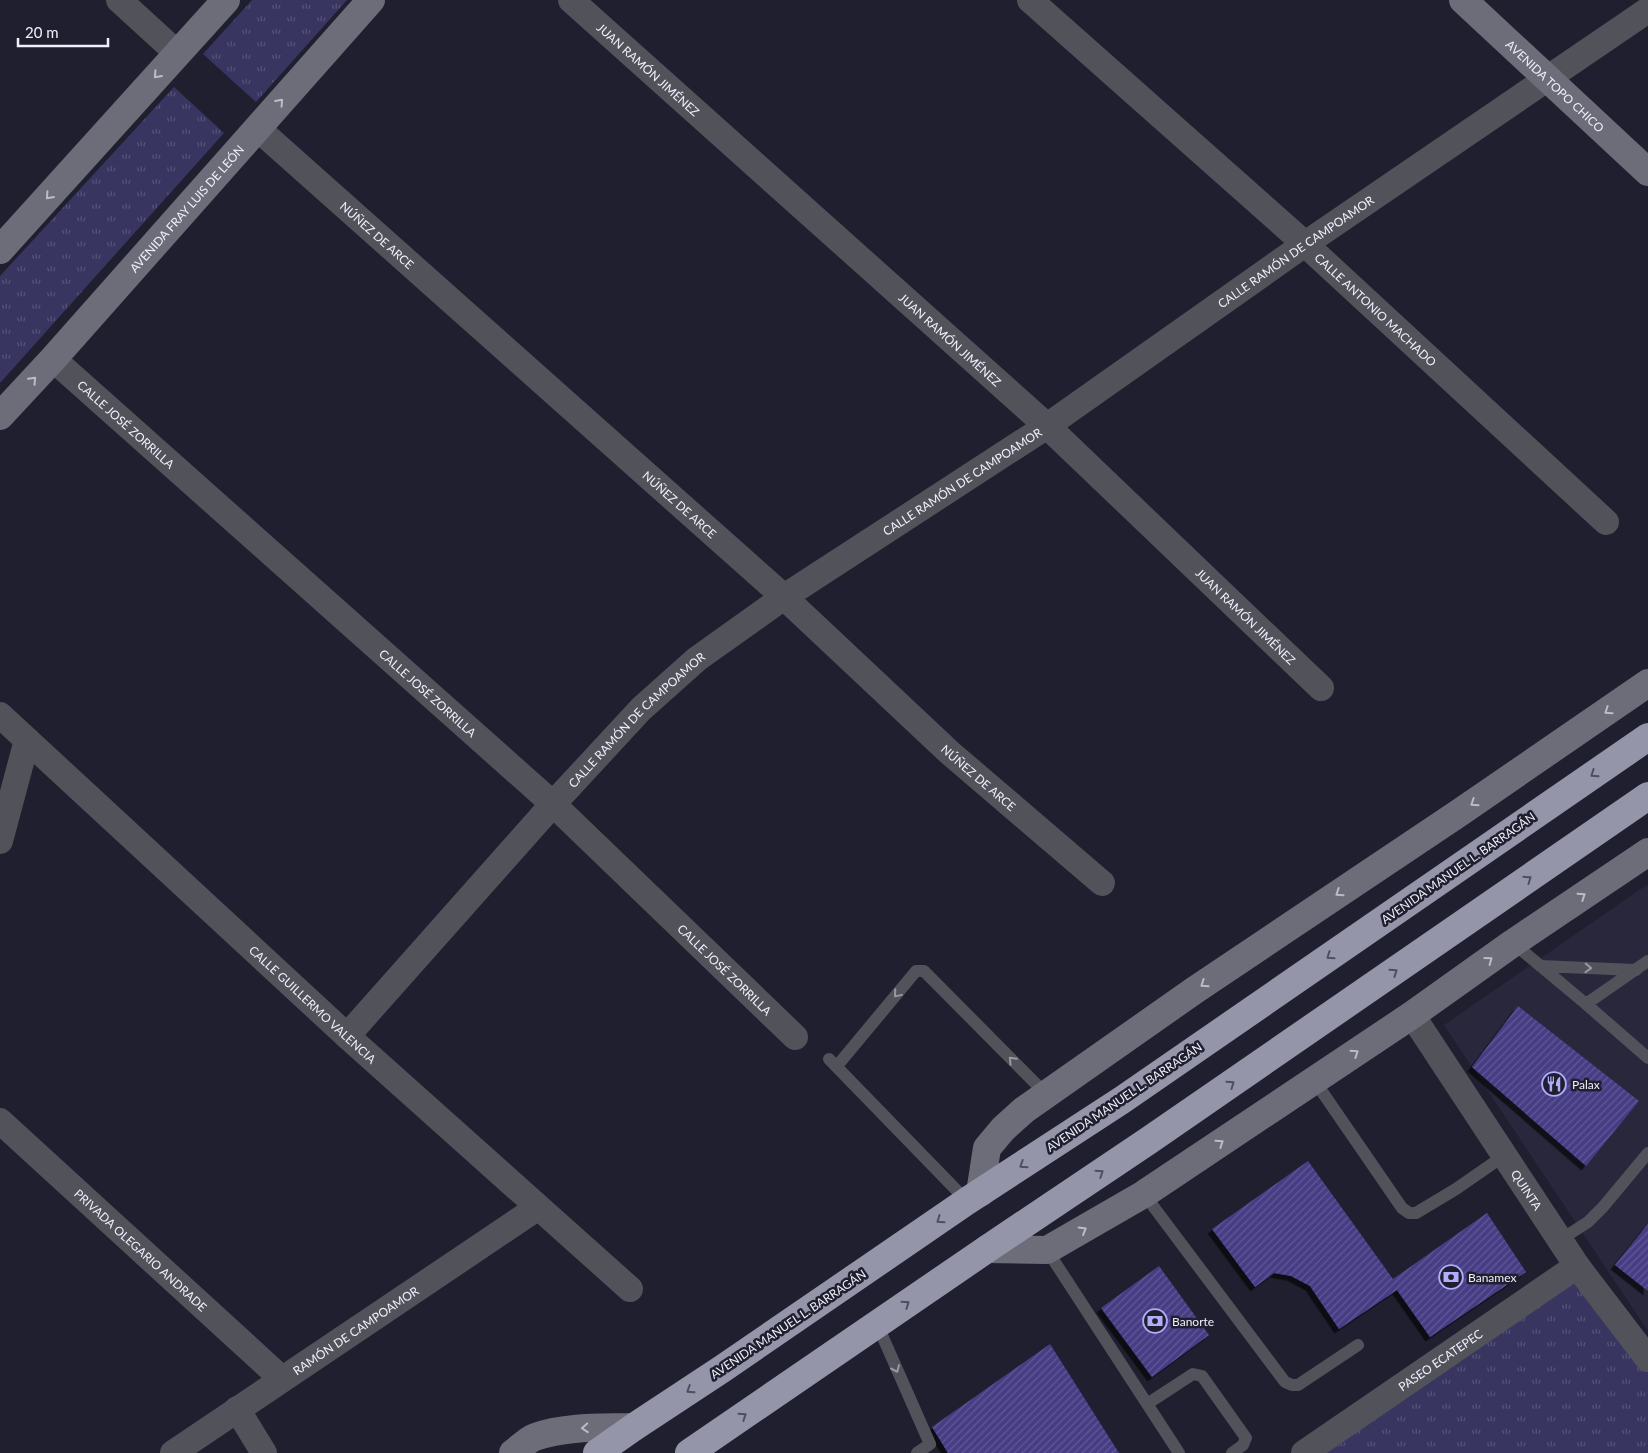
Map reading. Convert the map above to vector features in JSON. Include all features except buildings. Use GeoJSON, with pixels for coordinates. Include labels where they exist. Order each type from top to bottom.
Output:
{"type":"FeatureCollection","features":[{"type":"Feature","properties":{"kind":"highway","name":"AVENIDA MANUEL L. BARRAGÁN"},"geometry":{"type":"LineString","coordinates":[[597,1453],[634,1426],[722,1369],[974,1197],[1122,1100],[1648,737]]}},
{"type":"Feature","properties":{"kind":"highway"},"geometry":{"type":"LineString","coordinates":[[689,1453],[987,1248],[1148,1141],[1648,796]]}},
{"type":"Feature","properties":{"kind":"street"},"geometry":{"type":"LineString","coordinates":[[119,0],[177,53]]}},
{"type":"Feature","properties":{"kind":"street"},"geometry":{"type":"LineString","coordinates":[[0,250],[226,0]]}},
{"type":"Feature","properties":{"kind":"street","name":"AVENIDA FRAY LUIS DE LEÓN"},"geometry":{"type":"LineString","coordinates":[[0,416],[53,359],[370,0]]}},
{"type":"Feature","properties":{"kind":"street","name":"JUAN RAMÓN JIMÉNEZ"},"geometry":{"type":"LineString","coordinates":[[571,0],[1047,426],[1321,688]]}},
{"type":"Feature","properties":{"kind":"street","name":"CALLE ANTONIO MACHADO"},"geometry":{"type":"LineString","coordinates":[[1030,0],[1305,244],[1606,522]]}},
{"type":"Feature","properties":{"kind":"street","name":"AVENIDA TOPO CHICO"},"geometry":{"type":"LineString","coordinates":[[1463,0],[1648,172]]}},
{"type":"Feature","properties":{"kind":"street","name":"CALLE RAMÓN DE CAMPOAMOR"},"geometry":{"type":"LineString","coordinates":[[347,1036],[553,804],[642,709],[697,659],[784,597],[1047,426],[1305,244],[1648,10]]}},
{"type":"Feature","properties":{"kind":"street","name":"NÚÑEZ DE ARCE"},"geometry":{"type":"LineString","coordinates":[[258,128],[784,597],[949,752],[1102,883]]}},
{"type":"Feature","properties":{"kind":"street","name":"CALLE JOSÉ ZORRILLA"},"geometry":{"type":"LineString","coordinates":[[53,359],[553,804],[795,1037]]}},
{"type":"Feature","properties":{"kind":"street"},"geometry":{"type":"LineString","coordinates":[[974,1197],[987,1148],[1024,1110],[1195,990],[1648,683]]}},
{"type":"Feature","properties":{"kind":"street","name":"CALLE GUILLERMO VALENCIA"},"geometry":{"type":"LineString","coordinates":[[0,715],[347,1036],[630,1289]]}},
{"type":"Feature","properties":{"kind":"street"},"geometry":{"type":"LineString","coordinates":[[0,841],[26,740]]}},
{"type":"Feature","properties":{"kind":"street"},"geometry":{"type":"LineString","coordinates":[[987,1248],[1047,1250],[1144,1194],[1412,1015],[1513,943],[1648,852]]}},
{"type":"Feature","properties":{"kind":"street","name":"QUINTA"},"geometry":{"type":"LineString","coordinates":[[1412,1015],[1577,1266],[1648,1359]]}},
{"type":"Feature","properties":{"kind":"street","name":"PRIVADA OLEGARIO ANDRADE"},"geometry":{"type":"LineString","coordinates":[[0,1121],[282,1378]]}},
{"type":"Feature","properties":{"kind":"street","name":"RAMÓN DE CAMPOAMOR"},"geometry":{"type":"LineString","coordinates":[[173,1453],[282,1378],[538,1208]]}},
{"type":"Feature","properties":{"kind":"street","name":"PASEO ECATEPEC"},"geometry":{"type":"LineString","coordinates":[[1304,1453],[1577,1266]]}},
{"type":"Feature","properties":{"kind":"street"},"geometry":{"type":"LineString","coordinates":[[237,1409],[264,1453]]}},
{"type":"Feature","properties":{"kind":"street"},"geometry":{"type":"LineString","coordinates":[[513,1453],[534,1438],[556,1432],[581,1428],[634,1426]]}},
{"type":"Feature","properties":{"kind":"lane"},"geometry":{"type":"LineString","coordinates":[[1513,943],[1648,1058]]}},
{"type":"Feature","properties":{"kind":"lane"},"geometry":{"type":"LineString","coordinates":[[1586,1004],[1648,961]]}},
{"type":"Feature","properties":{"kind":"lane"},"geometry":{"type":"LineString","coordinates":[[1540,966],[1636,970]]}},
{"type":"Feature","properties":{"kind":"lane"},"geometry":{"type":"LineString","coordinates":[[974,1197],[833,1062],[916,971],[924,971],[1046,1094]]}},
{"type":"Feature","properties":{"kind":"lane"},"geometry":{"type":"LineString","coordinates":[[1314,1080],[1402,1208],[1409,1213],[1416,1213],[1456,1189],[1505,1155]]}},
{"type":"Feature","properties":{"kind":"lane"},"geometry":{"type":"LineString","coordinates":[[1560,1240],[1588,1222],[1648,1153]]}},
{"type":"Feature","properties":{"kind":"lane"},"geometry":{"type":"LineString","coordinates":[[1144,1194],[1285,1382],[1298,1385],[1358,1345]]}},
{"type":"Feature","properties":{"kind":"lane"},"geometry":{"type":"LineString","coordinates":[[1047,1250],[1179,1453]]}},
{"type":"Feature","properties":{"kind":"lane"},"geometry":{"type":"LineString","coordinates":[[877,1324],[930,1444],[917,1453]]}},
{"type":"Feature","properties":{"kind":"lane"},"geometry":{"type":"LineString","coordinates":[[1146,1404],[1194,1374],[1202,1376],[1246,1438],[1244,1445],[1232,1453]]}},
{"type":"Feature","properties":{"kind":"shaded area"},"geometry":{"type":"Polygon","coordinates":[[[1648,884],[1648,1331],[1444,1025],[1648,884]]]}},
{"type":"Feature","properties":{"kind":"green space"},"geometry":{"type":"Polygon","coordinates":[[[252,0],[347,0],[256,102],[203,54],[252,0]]]}},
{"type":"Feature","properties":{"kind":"green space"},"geometry":{"type":"Polygon","coordinates":[[[174,87],[224,133],[0,383],[0,276],[174,87]]]}},
{"type":"Feature","properties":{"kind":"green space"},"geometry":{"type":"Polygon","coordinates":[[[1577,1266],[1648,1359],[1648,1453],[1304,1453],[1577,1266]]]}},
{"type":"Feature","properties":{"kind":"place","name":"Palax"},"geometry":{"type":"Point","coordinates":[1554,1084]}},
{"type":"Feature","properties":{"kind":"place","name":"Banamex"},"geometry":{"type":"Point","coordinates":[1451,1277]}},
{"type":"Feature","properties":{"kind":"place","name":"Banorte"},"geometry":{"type":"Point","coordinates":[1155,1321]}}]}
